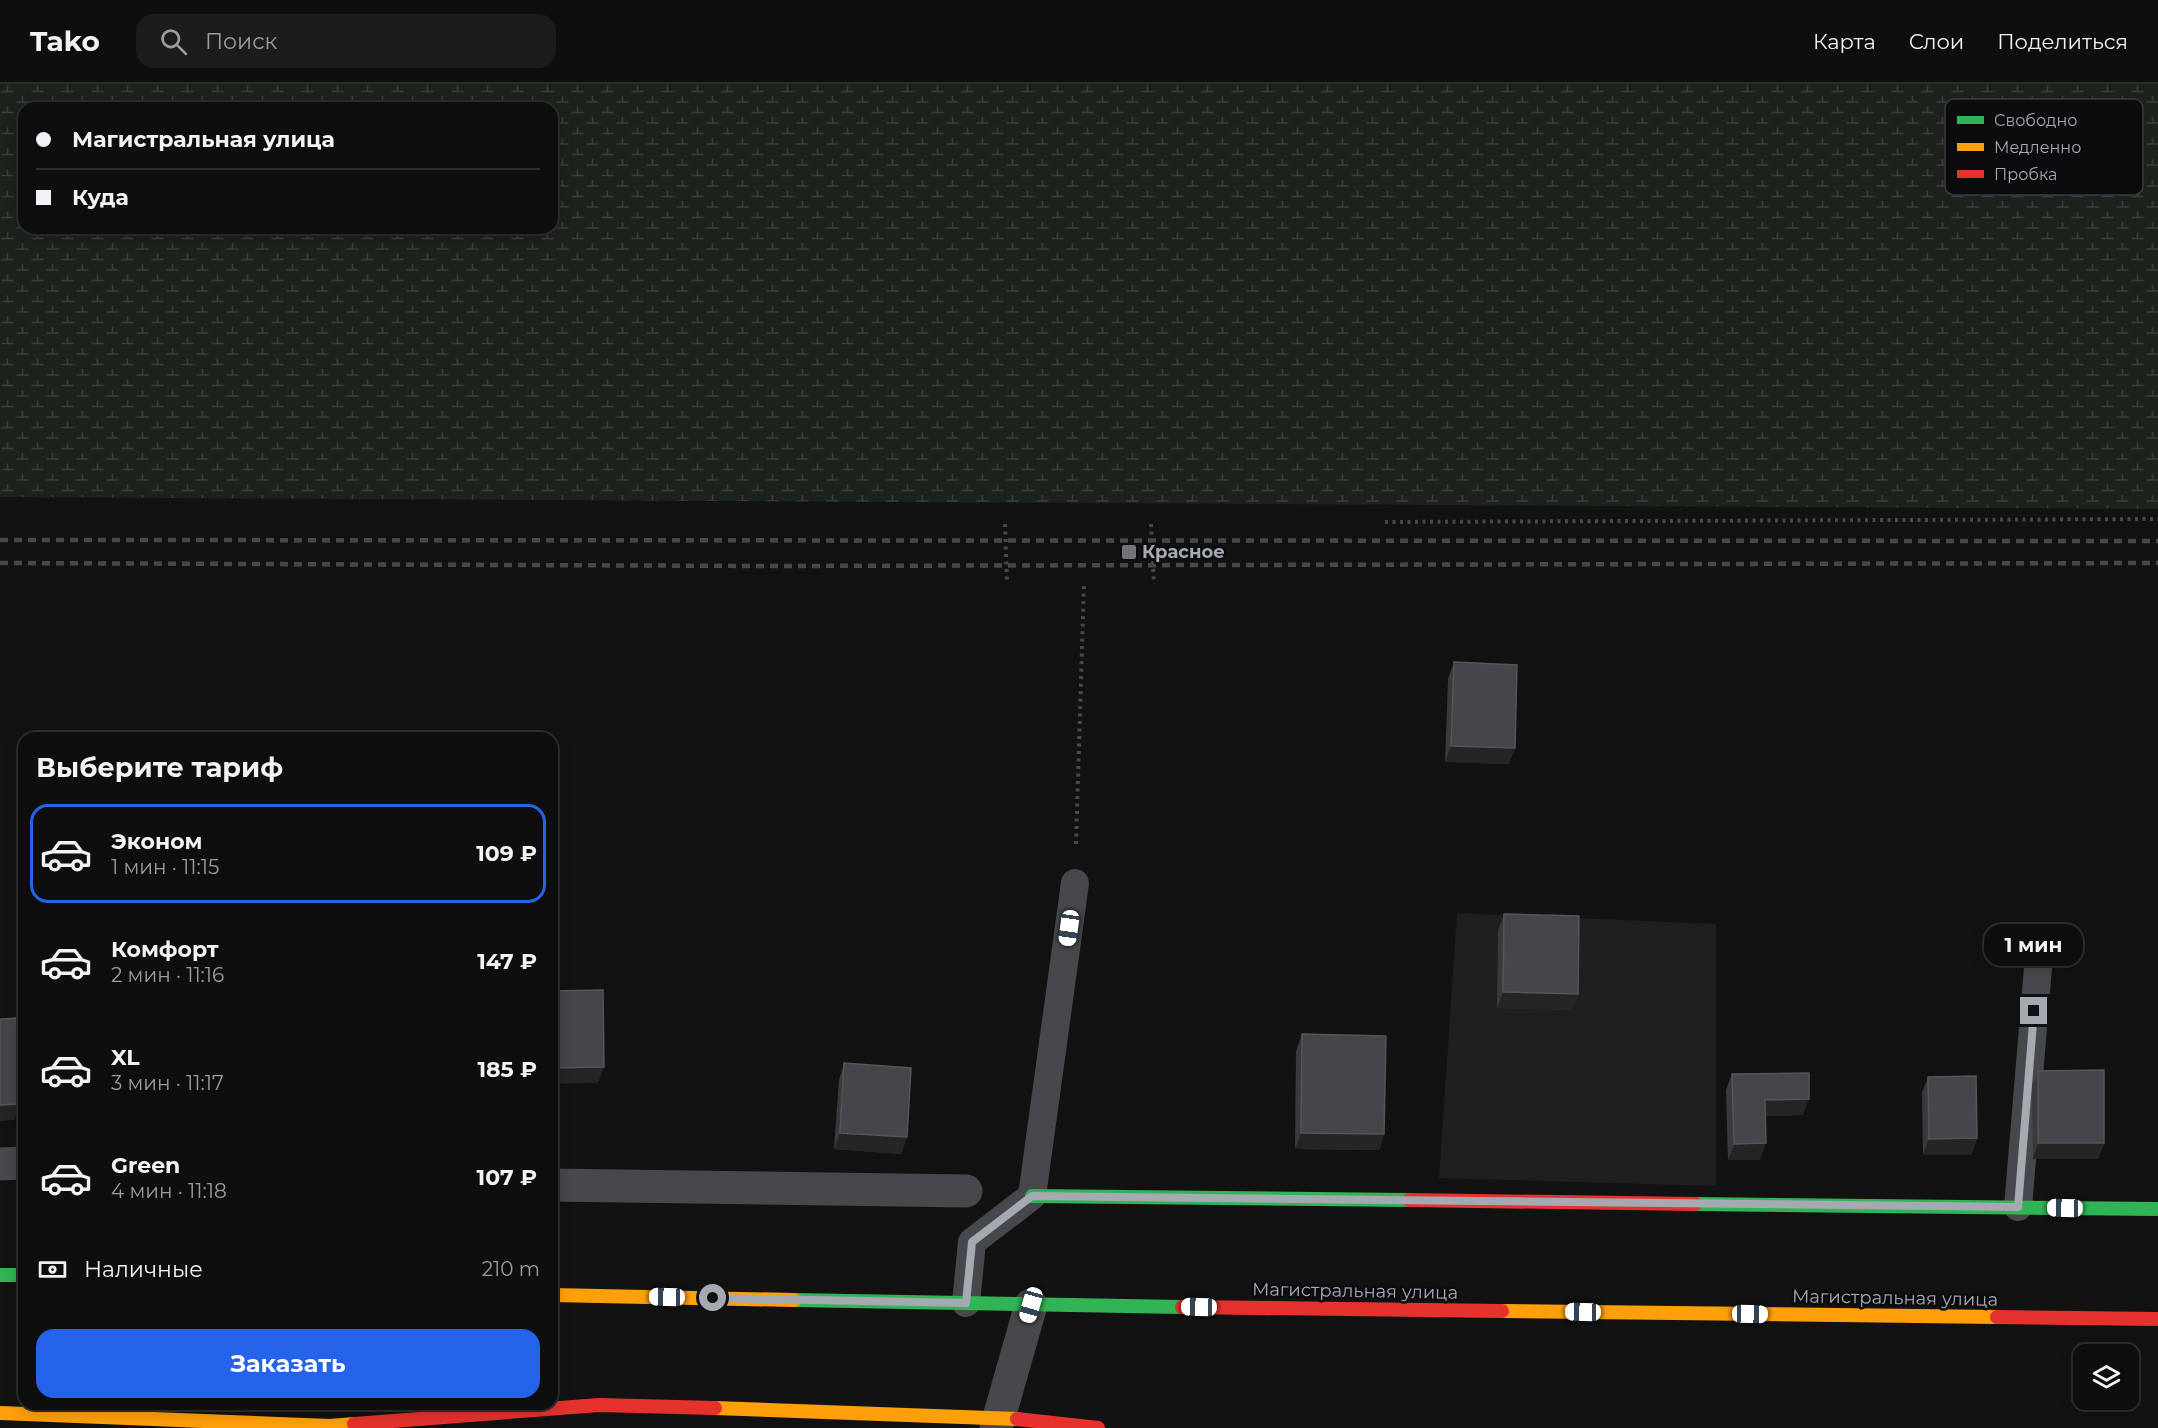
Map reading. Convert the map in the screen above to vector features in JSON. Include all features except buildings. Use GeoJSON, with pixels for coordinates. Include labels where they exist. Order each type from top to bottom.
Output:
{"type":"FeatureCollection","features":[{"type":"Feature","properties":{"kind":"street"},"geometry":{"type":"LineString","coordinates":[[0,1164],[18,1163]]}},
{"type":"Feature","properties":{"kind":"street"},"geometry":{"type":"LineString","coordinates":[[558,1185],[966,1191]]}},
{"type":"Feature","properties":{"kind":"street"},"geometry":{"type":"LineString","coordinates":[[1032,1196],[2158,1209]]}},
{"type":"Feature","properties":{"kind":"street"},"geometry":{"type":"LineString","coordinates":[[0,1275],[18,1275]]}},
{"type":"Feature","properties":{"kind":"street","name":"Магистральная улица"},"geometry":{"type":"LineString","coordinates":[[558,1295],[1031,1305],[2158,1319]]}},
{"type":"Feature","properties":{"kind":"street"},"geometry":{"type":"LineString","coordinates":[[998,1422],[1031,1305]]}},
{"type":"Feature","properties":{"kind":"street"},"geometry":{"type":"LineString","coordinates":[[558,1408],[599,1405],[1098,1428]]}},
{"type":"Feature","properties":{"kind":"street"},"geometry":{"type":"LineString","coordinates":[[0,1413],[330,1426],[535,1410]]}},
{"type":"Feature","properties":{"kind":"lane"},"geometry":{"type":"LineString","coordinates":[[966,1303],[972,1242],[1032,1196],[1075,883]]}},
{"type":"Feature","properties":{"kind":"lane"},"geometry":{"type":"LineString","coordinates":[[2018,1207],[2038,968]]}},
{"type":"Feature","properties":{"kind":"path"},"geometry":{"type":"LineString","coordinates":[[1385,522],[2158,519]]}},
{"type":"Feature","properties":{"kind":"path"},"geometry":{"type":"LineString","coordinates":[[1005,524],[1007,584]]}},
{"type":"Feature","properties":{"kind":"path"},"geometry":{"type":"LineString","coordinates":[[1151,524],[1154,584]]}},
{"type":"Feature","properties":{"kind":"path"},"geometry":{"type":"LineString","coordinates":[[1075,883],[1084,584]]}},
{"type":"Feature","properties":{"kind":"shaded area"},"geometry":{"type":"Polygon","coordinates":[[[1457,913],[1716,924],[1716,1186],[1439,1178],[1457,913]]]}},
{"type":"Feature","properties":{"kind":"green space"},"geometry":{"type":"Polygon","coordinates":[[[0,84],[2158,84],[2158,509],[0,497],[0,84]]]}},
{"type":"Feature","properties":{"kind":"railway"},"geometry":{"type":"LineString","coordinates":[[0,540],[2158,541]]}},
{"type":"Feature","properties":{"kind":"railway"},"geometry":{"type":"LineString","coordinates":[[0,563],[763,566],[2158,563]]}},
{"type":"Feature","properties":{"kind":"traffic: fast"},"geometry":{"type":"LineString","coordinates":[[1032,1196],[1409,1200]]}},
{"type":"Feature","properties":{"kind":"traffic: fast"},"geometry":{"type":"LineString","coordinates":[[1695,1204],[2158,1209]]}},
{"type":"Feature","properties":{"kind":"traffic: fast"},"geometry":{"type":"LineString","coordinates":[[0,1275],[18,1275]]}},
{"type":"Feature","properties":{"kind":"traffic: fast"},"geometry":{"type":"LineString","coordinates":[[794,1300],[1182,1307]]}},
{"type":"Feature","properties":{"kind":"traffic: slow"},"geometry":{"type":"LineString","coordinates":[[558,1295],[794,1300]]}},
{"type":"Feature","properties":{"kind":"traffic: slow"},"geometry":{"type":"LineString","coordinates":[[1502,1311],[1997,1317]]}},
{"type":"Feature","properties":{"kind":"traffic: slow"},"geometry":{"type":"LineString","coordinates":[[715,1408],[1017,1419]]}},
{"type":"Feature","properties":{"kind":"traffic: slow"},"geometry":{"type":"LineString","coordinates":[[0,1413],[330,1426],[354,1424]]}},
{"type":"Feature","properties":{"kind":"traffic: jam"},"geometry":{"type":"LineString","coordinates":[[1409,1200],[1695,1204]]}},
{"type":"Feature","properties":{"kind":"traffic: jam"},"geometry":{"type":"LineString","coordinates":[[1182,1307],[1502,1311]]}},
{"type":"Feature","properties":{"kind":"traffic: jam"},"geometry":{"type":"LineString","coordinates":[[1997,1317],[2158,1319]]}},
{"type":"Feature","properties":{"kind":"traffic: jam"},"geometry":{"type":"LineString","coordinates":[[558,1408],[599,1405],[715,1408]]}},
{"type":"Feature","properties":{"kind":"traffic: jam"},"geometry":{"type":"LineString","coordinates":[[354,1424],[535,1410]]}},
{"type":"Feature","properties":{"kind":"traffic: jam"},"geometry":{"type":"LineString","coordinates":[[1017,1419],[1098,1428]]}},
{"type":"Feature","properties":{"kind":"place","name":"Красное"},"geometry":{"type":"Point","coordinates":[1129,552]}},
{"type":"Feature","properties":{"kind":"route"},"geometry":{"type":"LineString","coordinates":[[713,1298],[966,1303],[972,1242],[1032,1196],[2018,1207],[2034,1011]]}}]}
